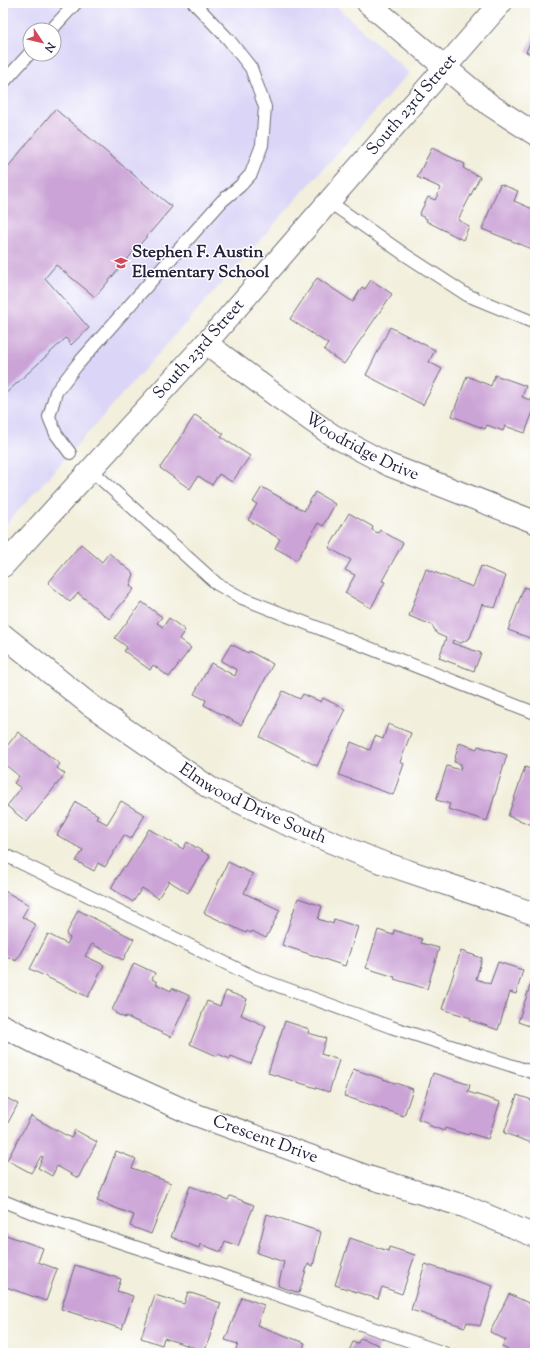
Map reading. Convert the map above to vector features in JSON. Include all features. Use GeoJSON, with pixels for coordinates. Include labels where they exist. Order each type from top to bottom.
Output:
{"type":"FeatureCollection","features":[{"type":"Feature","properties":{"kind":"street"},"geometry":{"type":"LineString","coordinates":[[368,3],[490,105],[535,134]]}},
{"type":"Feature","properties":{"kind":"street","name":"South 23rd Street"},"geometry":{"type":"LineString","coordinates":[[3,566],[206,343],[501,3]]}},
{"type":"Feature","properties":{"kind":"street","name":"Woodridge Drive"},"geometry":{"type":"LineString","coordinates":[[206,343],[332,435],[389,465],[535,522]]}},
{"type":"Feature","properties":{"kind":"street","name":"Elmwood Drive South"},"geometry":{"type":"LineString","coordinates":[[3,635],[89,704],[210,788],[282,822],[378,861],[535,914]]}},
{"type":"Feature","properties":{"kind":"street","name":"Crescent Drive"},"geometry":{"type":"LineString","coordinates":[[3,1026],[44,1047],[188,1112],[368,1177],[464,1206],[535,1236]]}},
{"type":"Feature","properties":{"kind":"lane"},"geometry":{"type":"LineString","coordinates":[[58,22],[76,3]]}},
{"type":"Feature","properties":{"kind":"lane"},"geometry":{"type":"LineString","coordinates":[[70,453],[56,434],[49,417],[56,392],[77,365],[196,229],[222,201],[240,186],[251,174],[262,145],[264,107],[251,68],[229,40],[194,3]]}},
{"type":"Feature","properties":{"kind":"lane"},"geometry":{"type":"LineString","coordinates":[[3,83],[22,62]]}},
{"type":"Feature","properties":{"kind":"lane"},"geometry":{"type":"LineString","coordinates":[[328,201],[404,254],[468,295],[535,323]]}},
{"type":"Feature","properties":{"kind":"lane"},"geometry":{"type":"LineString","coordinates":[[91,470],[217,584],[242,598],[535,713]]}},
{"type":"Feature","properties":{"kind":"lane"},"geometry":{"type":"LineString","coordinates":[[3,854],[254,977],[390,1027],[535,1073]]}},
{"type":"Feature","properties":{"kind":"lane"},"geometry":{"type":"LineString","coordinates":[[3,1201],[38,1215],[217,1274],[444,1353]]}},
{"type":"Feature","properties":{"kind":"shaded area","name":"Stephen F. Austin Elementary School"},"geometry":{"type":"Polygon","coordinates":[[[3,3],[333,3],[409,73],[3,528],[3,3]]]}},
{"type":"Feature","properties":{"kind":"building"},"geometry":{"type":"Polygon","coordinates":[[[535,31],[535,56],[526,52],[535,31]]]}},
{"type":"Feature","properties":{"kind":"building"},"geometry":{"type":"Polygon","coordinates":[[[55,109],[172,207],[95,297],[56,265],[45,278],[89,328],[71,345],[66,338],[4,395],[3,173],[55,109]]]}},
{"type":"Feature","properties":{"kind":"building"},"geometry":{"type":"Polygon","coordinates":[[[432,148],[465,164],[463,168],[480,177],[458,220],[469,226],[463,240],[426,221],[427,219],[419,215],[428,197],[435,200],[441,188],[417,177],[432,148]]]}},
{"type":"Feature","properties":{"kind":"building"},"geometry":{"type":"Polygon","coordinates":[[[500,184],[518,191],[514,201],[535,210],[535,246],[534,245],[532,249],[482,229],[500,184]]]}},
{"type":"Feature","properties":{"kind":"building"},"geometry":{"type":"Polygon","coordinates":[[[317,278],[353,302],[362,287],[365,289],[371,280],[392,294],[344,364],[324,350],[328,344],[290,319],[317,278]]]}},
{"type":"Feature","properties":{"kind":"building"},"geometry":{"type":"Polygon","coordinates":[[[390,327],[435,350],[429,362],[442,369],[423,405],[366,375],[390,327]]]}},
{"type":"Feature","properties":{"kind":"building"},"geometry":{"type":"Polygon","coordinates":[[[495,375],[526,386],[522,397],[535,402],[535,406],[525,433],[505,426],[503,431],[487,425],[485,429],[452,416],[467,376],[491,386],[495,375]]]}},
{"type":"Feature","properties":{"kind":"building"},"geometry":{"type":"Polygon","coordinates":[[[195,415],[224,434],[221,437],[250,456],[232,482],[219,474],[212,485],[198,476],[190,489],[160,468],[195,415]]]}},
{"type":"Feature","properties":{"kind":"building"},"geometry":{"type":"Polygon","coordinates":[[[262,487],[304,511],[315,492],[335,504],[323,526],[318,523],[297,560],[275,548],[280,539],[248,520],[257,504],[253,502],[262,487]]]}},
{"type":"Feature","properties":{"kind":"building"},"geometry":{"type":"Polygon","coordinates":[[[349,513],[373,527],[372,530],[378,533],[380,530],[403,543],[382,581],[385,582],[371,608],[345,593],[355,575],[345,570],[351,560],[329,548],[349,513]]]}},
{"type":"Feature","properties":{"kind":"building"},"geometry":{"type":"Polygon","coordinates":[[[81,544],[102,562],[109,553],[134,574],[130,586],[134,589],[109,619],[78,593],[70,602],[48,583],[81,544]]]}},
{"type":"Feature","properties":{"kind":"building"},"geometry":{"type":"Polygon","coordinates":[[[481,566],[506,576],[495,608],[482,604],[470,638],[461,643],[453,640],[452,643],[481,653],[474,671],[439,658],[446,638],[437,634],[432,625],[409,616],[426,569],[473,587],[481,566]]]}},
{"type":"Feature","properties":{"kind":"building"},"geometry":{"type":"Polygon","coordinates":[[[524,587],[535,591],[535,640],[508,630],[524,587]]]}},
{"type":"Feature","properties":{"kind":"building"},"geometry":{"type":"Polygon","coordinates":[[[142,602],[162,617],[157,623],[163,627],[169,618],[185,630],[179,639],[191,648],[169,677],[153,665],[150,670],[124,651],[127,647],[115,638],[142,602]]]}},
{"type":"Feature","properties":{"kind":"building"},"geometry":{"type":"Polygon","coordinates":[[[231,644],[248,653],[249,651],[273,664],[241,725],[204,705],[206,700],[194,694],[211,663],[235,676],[237,670],[221,661],[231,644]]]}},
{"type":"Feature","properties":{"kind":"building"},"geometry":{"type":"Polygon","coordinates":[[[283,691],[300,699],[303,694],[321,702],[323,698],[345,709],[317,766],[260,737],[283,691]]]}},
{"type":"Feature","properties":{"kind":"building"},"geometry":{"type":"Polygon","coordinates":[[[388,724],[411,733],[400,762],[404,764],[393,795],[339,775],[351,742],[370,750],[375,736],[383,739],[388,724]]]}},
{"type":"Feature","properties":{"kind":"building"},"geometry":{"type":"Polygon","coordinates":[[[18,732],[60,764],[57,768],[65,774],[27,822],[7,806],[21,788],[14,783],[19,776],[3,763],[3,751],[18,732]]]}},
{"type":"Feature","properties":{"kind":"building"},"geometry":{"type":"Polygon","coordinates":[[[459,743],[477,749],[478,746],[507,755],[487,821],[448,809],[450,804],[436,800],[447,766],[460,770],[461,764],[454,762],[459,743]]]}},
{"type":"Feature","properties":{"kind":"building"},"geometry":{"type":"Polygon","coordinates":[[[525,767],[535,771],[535,826],[508,816],[525,767]]]}},
{"type":"Feature","properties":{"kind":"building"},"geometry":{"type":"Polygon","coordinates":[[[121,801],[145,815],[131,839],[124,835],[105,867],[98,863],[94,871],[76,861],[83,850],[57,835],[76,802],[98,815],[96,818],[107,824],[121,801]]]}},
{"type":"Feature","properties":{"kind":"building"},"geometry":{"type":"Polygon","coordinates":[[[149,829],[183,849],[187,842],[210,856],[188,893],[169,881],[158,898],[142,888],[133,902],[111,888],[124,866],[126,867],[149,829]]]}},
{"type":"Feature","properties":{"kind":"building"},"geometry":{"type":"Polygon","coordinates":[[[228,862],[253,874],[244,893],[280,910],[266,938],[252,931],[251,933],[247,931],[246,933],[204,913],[228,862]]]}},
{"type":"Feature","properties":{"kind":"building"},"geometry":{"type":"Polygon","coordinates":[[[3,890],[29,905],[22,917],[36,925],[16,961],[3,954],[3,890]]]}},
{"type":"Feature","properties":{"kind":"building"},"geometry":{"type":"Polygon","coordinates":[[[298,898],[322,906],[318,919],[333,924],[334,919],[358,927],[345,966],[282,945],[298,898]]]}},
{"type":"Feature","properties":{"kind":"building"},"geometry":{"type":"Polygon","coordinates":[[[78,910],[134,939],[123,960],[92,944],[85,956],[104,965],[88,997],[30,969],[48,934],[67,944],[70,938],[66,935],[78,910]]]}},
{"type":"Feature","properties":{"kind":"building"},"geometry":{"type":"Polygon","coordinates":[[[378,930],[393,935],[394,930],[422,939],[421,943],[439,948],[427,989],[394,979],[395,977],[366,968],[378,930]]]}},
{"type":"Feature","properties":{"kind":"building"},"geometry":{"type":"Polygon","coordinates":[[[461,951],[482,958],[476,979],[490,984],[498,962],[523,970],[516,994],[510,992],[498,1030],[470,1020],[471,1018],[442,1009],[461,951]]]}},
{"type":"Feature","properties":{"kind":"building"},"geometry":{"type":"Polygon","coordinates":[[[134,963],[155,973],[152,979],[157,982],[156,984],[171,991],[172,988],[190,996],[171,1037],[125,1016],[125,1018],[112,1010],[134,963]]]}},
{"type":"Feature","properties":{"kind":"building"},"geometry":{"type":"Polygon","coordinates":[[[535,971],[535,1028],[518,1022],[535,971]]]}},
{"type":"Feature","properties":{"kind":"building"},"geometry":{"type":"Polygon","coordinates":[[[226,991],[247,999],[241,1015],[266,1026],[251,1064],[231,1056],[230,1059],[218,1054],[217,1056],[190,1044],[207,1001],[220,1006],[226,991]]]}},
{"type":"Feature","properties":{"kind":"building"},"geometry":{"type":"Polygon","coordinates":[[[285,1021],[309,1029],[308,1033],[326,1038],[321,1054],[339,1060],[329,1092],[268,1073],[285,1021]]]}},
{"type":"Feature","properties":{"kind":"building"},"geometry":{"type":"Polygon","coordinates":[[[353,1069],[413,1089],[404,1116],[344,1096],[353,1069]]]}},
{"type":"Feature","properties":{"kind":"building"},"geometry":{"type":"Polygon","coordinates":[[[433,1073],[470,1085],[468,1092],[500,1102],[488,1139],[445,1128],[444,1131],[428,1125],[429,1123],[418,1119],[433,1073]]]}},
{"type":"Feature","properties":{"kind":"building"},"geometry":{"type":"Polygon","coordinates":[[[517,1095],[535,1101],[535,1144],[504,1133],[517,1095]]]}},
{"type":"Feature","properties":{"kind":"building"},"geometry":{"type":"Polygon","coordinates":[[[3,1096],[18,1104],[3,1132],[3,1096]]]}},
{"type":"Feature","properties":{"kind":"building"},"geometry":{"type":"Polygon","coordinates":[[[31,1116],[71,1138],[75,1130],[97,1142],[78,1178],[57,1166],[52,1176],[38,1168],[43,1157],[41,1156],[31,1173],[7,1160],[31,1116]]]}},
{"type":"Feature","properties":{"kind":"building"},"geometry":{"type":"Polygon","coordinates":[[[116,1151],[136,1159],[132,1168],[171,1183],[151,1234],[130,1226],[134,1215],[97,1201],[116,1151]]]}},
{"type":"Feature","properties":{"kind":"building"},"geometry":{"type":"Polygon","coordinates":[[[190,1186],[228,1200],[230,1196],[254,1205],[238,1246],[225,1241],[221,1252],[200,1244],[199,1248],[171,1237],[190,1186]]]}},
{"type":"Feature","properties":{"kind":"building"},"geometry":{"type":"Polygon","coordinates":[[[267,1214],[321,1232],[313,1266],[308,1264],[299,1293],[278,1286],[284,1262],[257,1253],[267,1214]]]}},
{"type":"Feature","properties":{"kind":"building"},"geometry":{"type":"Polygon","coordinates":[[[3,1234],[43,1248],[38,1262],[57,1269],[46,1301],[3,1286],[3,1234]]]}},
{"type":"Feature","properties":{"kind":"building"},"geometry":{"type":"Polygon","coordinates":[[[350,1238],[388,1251],[389,1247],[415,1255],[402,1294],[382,1287],[378,1299],[335,1285],[350,1238]]]}},
{"type":"Feature","properties":{"kind":"building"},"geometry":{"type":"Polygon","coordinates":[[[425,1264],[493,1286],[480,1326],[467,1322],[465,1327],[411,1310],[425,1264]]]}},
{"type":"Feature","properties":{"kind":"building"},"geometry":{"type":"Polygon","coordinates":[[[75,1265],[121,1279],[117,1291],[133,1296],[122,1329],[61,1309],[75,1265]]]}},
{"type":"Feature","properties":{"kind":"building"},"geometry":{"type":"Polygon","coordinates":[[[188,1292],[221,1303],[205,1351],[164,1338],[162,1345],[141,1338],[155,1295],[184,1304],[188,1292]]]}},
{"type":"Feature","properties":{"kind":"building"},"geometry":{"type":"Polygon","coordinates":[[[509,1294],[535,1306],[535,1353],[514,1353],[502,1347],[506,1340],[490,1332],[509,1294]]]}},
{"type":"Feature","properties":{"kind":"building"},"geometry":{"type":"Polygon","coordinates":[[[242,1297],[264,1305],[257,1325],[305,1343],[301,1353],[235,1353],[238,1344],[225,1340],[242,1297]]]}},
{"type":"Feature","properties":{"kind":"building"},"geometry":{"type":"Polygon","coordinates":[[[360,1338],[379,1345],[376,1353],[348,1353],[353,1342],[358,1343],[360,1338]]]}},
{"type":"Feature","properties":{"kind":"place","name":"Stephen F. Austin Elementary School"},"geometry":{"type":"Point","coordinates":[121,263]}}]}
